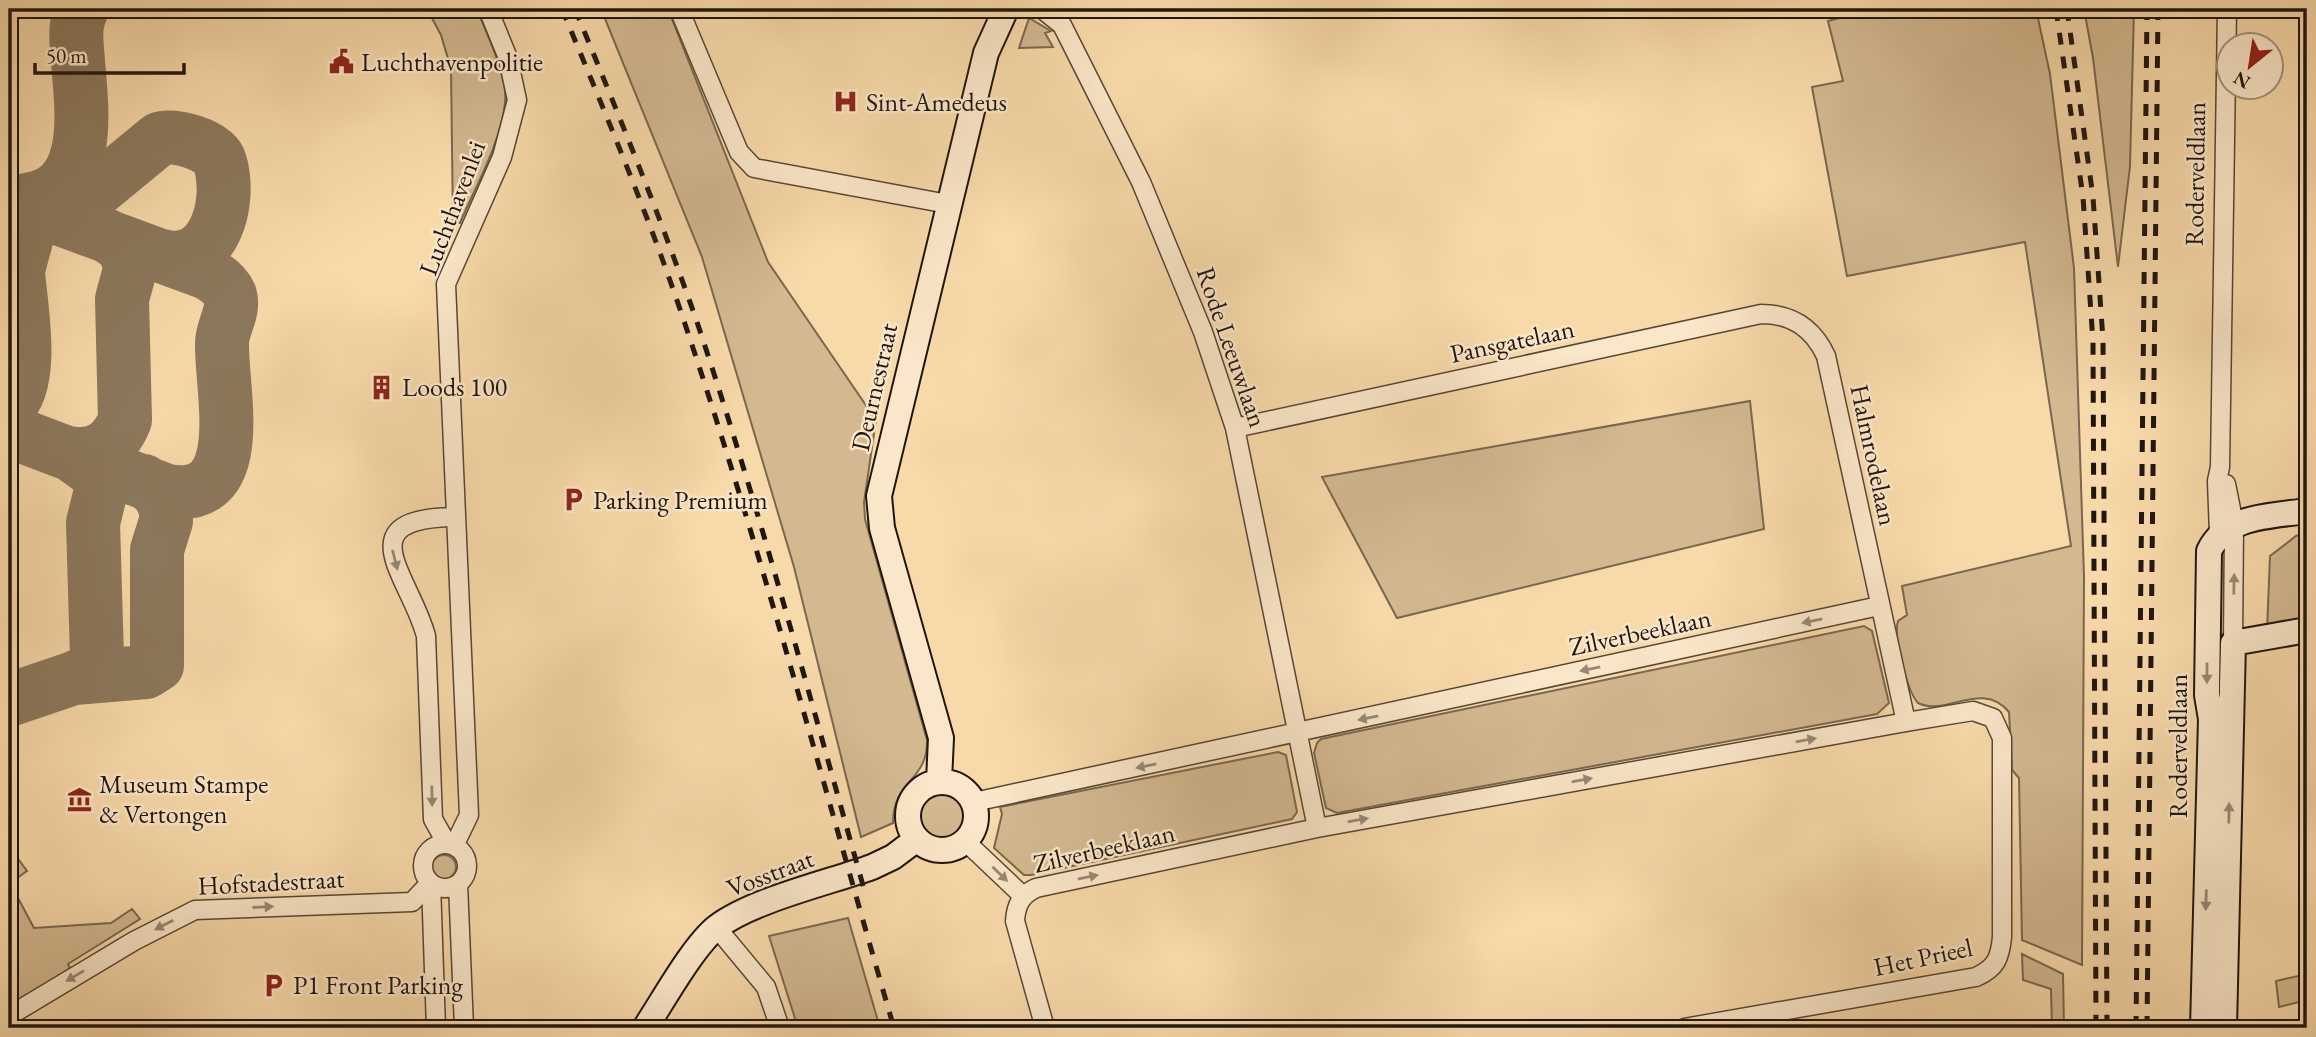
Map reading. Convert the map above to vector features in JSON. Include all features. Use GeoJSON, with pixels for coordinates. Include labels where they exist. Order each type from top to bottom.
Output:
{"type":"FeatureCollection","features":[{"type":"Feature","properties":{"kind":"street","name":"Luchthavenlei"},"geometry":{"type":"LineString","coordinates":[[450,845],[468,815],[446,284],[502,157],[517,100],[508,58],[488,9]]}},
{"type":"Feature","properties":{"kind":"street"},"geometry":{"type":"LineString","coordinates":[[679,9],[739,152],[754,168],[948,204]]}},
{"type":"Feature","properties":{"kind":"street","name":"Deurnestraat"},"geometry":{"type":"LineString","coordinates":[[939,781],[941,738],[882,528],[879,496],[986,53],[1006,9]]}},
{"type":"Feature","properties":{"kind":"street","name":"Rode Leeuwlaan"},"geometry":{"type":"LineString","coordinates":[[1042,9],[1062,25],[1141,182],[1203,332],[1235,428],[1297,733]]}},
{"type":"Feature","properties":{"kind":"street","name":"Roderveldlaan"},"geometry":{"type":"LineString","coordinates":[[2224,1028],[2233,643],[2227,529],[2220,467],[2227,9]]}},
{"type":"Feature","properties":{"kind":"street","name":"Pansgatelaan"},"geometry":{"type":"LineString","coordinates":[[1235,428],[1761,314],[1787,317],[1800,323]]}},
{"type":"Feature","properties":{"kind":"street","name":"Halmrodelaan"},"geometry":{"type":"LineString","coordinates":[[1800,323],[1820,343],[1826,356],[1879,606]]}},
{"type":"Feature","properties":{"kind":"street"},"geometry":{"type":"LineString","coordinates":[[2227,529],[2307,511]]}},
{"type":"Feature","properties":{"kind":"street"},"geometry":{"type":"LineString","coordinates":[[456,517],[426,517],[408,523],[396,532],[392,541],[397,569],[420,614],[426,636],[433,819],[450,845],[462,852],[467,865],[458,884],[464,1028]]}},
{"type":"Feature","properties":{"kind":"street","name":"Roderveldlaan"},"geometry":{"type":"LineString","coordinates":[[2203,1028],[2211,719],[2207,695],[2207,564],[2209,551],[2227,529]]}},
{"type":"Feature","properties":{"kind":"street"},"geometry":{"type":"LineString","coordinates":[[1879,606],[1906,722]]}},
{"type":"Feature","properties":{"kind":"street","name":"Zilverbeeklaan"},"geometry":{"type":"LineString","coordinates":[[974,802],[1879,606]]}},
{"type":"Feature","properties":{"kind":"street"},"geometry":{"type":"LineString","coordinates":[[2207,618],[2233,643],[2307,630]]}},
{"type":"Feature","properties":{"kind":"street","name":"Zilverbeeklaan"},"geometry":{"type":"LineString","coordinates":[[965,841],[1023,895],[1036,888],[1317,828],[1906,722],[1973,712],[1983,713]]}},
{"type":"Feature","properties":{"kind":"street","name":"Het Prieel"},"geometry":{"type":"LineString","coordinates":[[1684,1028],[1976,977],[1996,964],[2002,937],[2002,738],[1993,718],[1983,713]]}},
{"type":"Feature","properties":{"kind":"street"},"geometry":{"type":"LineString","coordinates":[[1297,733],[1317,828]]}},
{"type":"Feature","properties":{"kind":"street"},"geometry":{"type":"LineString","coordinates":[[939,781],[960,786],[974,802],[975,823],[965,841],[954,848],[941,850],[928,847],[917,839],[907,816],[916,792],[939,781]]}},
{"type":"Feature","properties":{"kind":"street","name":"Vosstraat"},"geometry":{"type":"LineString","coordinates":[[645,1028],[694,956],[717,928],[742,912],[872,867],[917,839]]}},
{"type":"Feature","properties":{"kind":"street"},"geometry":{"type":"LineString","coordinates":[[436,1028],[430,883],[422,867],[426,854],[436,845],[450,845]]}},
{"type":"Feature","properties":{"kind":"street"},"geometry":{"type":"LineString","coordinates":[[430,883],[446,889],[458,884]]}},
{"type":"Feature","properties":{"kind":"street","name":"Hofstadestraat"},"geometry":{"type":"LineString","coordinates":[[9,1016],[134,941],[195,910],[412,902],[430,883]]}},
{"type":"Feature","properties":{"kind":"street"},"geometry":{"type":"LineString","coordinates":[[1023,895],[1015,910],[1015,921],[1045,1028]]}},
{"type":"Feature","properties":{"kind":"street"},"geometry":{"type":"LineString","coordinates":[[717,928],[766,987],[780,1028]]}},
{"type":"Feature","properties":{"kind":"shaded area"},"geometry":{"type":"Polygon","coordinates":[[[427,9],[477,9],[500,67],[505,92],[499,132],[460,223],[453,223],[451,69],[441,35],[427,9]]]}},
{"type":"Feature","properties":{"kind":"shaded area"},"geometry":{"type":"Polygon","coordinates":[[[601,9],[668,9],[768,262],[876,420],[864,502],[865,519],[927,740],[922,764],[898,797],[893,823],[861,837],[794,567],[702,257],[601,9]]]}},
{"type":"Feature","properties":{"kind":"shaded area"},"geometry":{"type":"Polygon","coordinates":[[[1873,9],[2036,9],[2050,74],[2074,268],[2084,577],[2082,965],[2022,940],[2019,778],[2012,770],[2009,712],[1998,703],[1987,699],[1976,698],[1940,706],[1918,703],[1902,663],[1897,628],[1898,621],[1907,615],[1902,586],[2071,546],[2025,242],[1847,276],[1812,87],[1843,81],[1828,21],[1873,9]]]}},
{"type":"Feature","properties":{"kind":"shaded area"},"geometry":{"type":"Polygon","coordinates":[[[2084,9],[2134,9],[2130,166],[2118,267],[2093,58],[2084,9]]]}},
{"type":"Feature","properties":{"kind":"shaded area"},"geometry":{"type":"Polygon","coordinates":[[[1029,18],[1051,31],[1045,33],[1053,47],[1019,48],[1029,18]]]}},
{"type":"Feature","properties":{"kind":"shaded area"},"geometry":{"type":"Polygon","coordinates":[[[1750,401],[1764,529],[1397,618],[1322,477],[1750,401]]]}},
{"type":"Feature","properties":{"kind":"shaded area"},"geometry":{"type":"Polygon","coordinates":[[[2307,532],[2307,623],[2267,632],[2270,556],[2296,536],[2307,532]]]}},
{"type":"Feature","properties":{"kind":"shaded area"},"geometry":{"type":"Polygon","coordinates":[[[1864,626],[1872,631],[1889,703],[1877,714],[1337,813],[1326,808],[1314,753],[1321,739],[1864,626]]]}},
{"type":"Feature","properties":{"kind":"shaded area"},"geometry":{"type":"Polygon","coordinates":[[[1278,752],[1286,755],[1297,812],[1292,819],[1031,875],[1024,875],[994,848],[1002,814],[1000,807],[1278,752]]]}},
{"type":"Feature","properties":{"kind":"shaded area"},"geometry":{"type":"Polygon","coordinates":[[[941,793],[957,800],[964,816],[957,832],[941,839],[925,832],[918,816],[925,800],[941,793]]]}},
{"type":"Feature","properties":{"kind":"shaded area"},"geometry":{"type":"Polygon","coordinates":[[[444,855],[453,858],[456,867],[453,876],[444,879],[435,876],[432,867],[435,858],[444,855]]]}},
{"type":"Feature","properties":{"kind":"shaded area"},"geometry":{"type":"Polygon","coordinates":[[[19,860],[27,871],[10,883],[34,928],[111,923],[132,909],[140,919],[68,964],[71,970],[9,1008],[9,867],[19,860]]]}},
{"type":"Feature","properties":{"kind":"shaded area"},"geometry":{"type":"Polygon","coordinates":[[[848,918],[880,1028],[798,1028],[769,936],[848,918]]]}},
{"type":"Feature","properties":{"kind":"shaded area"},"geometry":{"type":"Polygon","coordinates":[[[2022,954],[2063,974],[2064,1028],[2052,1028],[2051,989],[2023,980],[2022,954]]]}},
{"type":"Feature","properties":{"kind":"shaded area"},"geometry":{"type":"Polygon","coordinates":[[[2307,974],[2307,1000],[2279,1007],[2276,981],[2307,974]]]}},
{"type":"Feature","properties":{"kind":"taxiway"},"geometry":{"type":"LineString","coordinates":[[26,200],[48,194],[63,182],[73,166],[79,147],[81,104],[76,35],[82,9]]}},
{"type":"Feature","properties":{"kind":"taxiway"},"geometry":{"type":"LineString","coordinates":[[37,211],[58,214],[74,209],[159,139],[174,138],[193,142],[210,150],[220,162],[223,178],[221,213],[207,243],[195,252],[180,257],[162,256]]}},
{"type":"Feature","properties":{"kind":"taxiway"},"geometry":{"type":"LineString","coordinates":[[9,200],[207,273],[226,288],[231,301],[222,343],[226,441],[221,463],[211,481],[193,491],[167,491],[9,431]]}},
{"type":"Feature","properties":{"kind":"taxiway"},"geometry":{"type":"LineString","coordinates":[[9,201],[19,208],[27,225],[18,273],[24,363],[17,395],[9,406]]}},
{"type":"Feature","properties":{"kind":"taxiway"},"geometry":{"type":"LineString","coordinates":[[69,453],[88,453],[104,448],[116,436],[125,420],[122,299],[131,266],[123,247],[106,235]]}},
{"type":"Feature","properties":{"kind":"taxiway"},"geometry":{"type":"LineString","coordinates":[[69,453],[95,472],[102,486],[93,523],[97,658],[90,671],[74,678]]}},
{"type":"Feature","properties":{"kind":"taxiway"},"geometry":{"type":"LineString","coordinates":[[9,700],[74,678],[146,672],[157,665],[157,550],[166,521],[166,508],[158,492],[144,481]]}},
{"type":"Feature","properties":{"kind":"railway"},"geometry":{"type":"LineString","coordinates":[[562,9],[628,168],[687,330],[768,590],[894,1028]]}},
{"type":"Feature","properties":{"kind":"railway"},"geometry":{"type":"LineString","coordinates":[[575,9],[654,205],[721,395],[805,677],[864,889]]}},
{"type":"Feature","properties":{"kind":"railway"},"geometry":{"type":"LineString","coordinates":[[2056,9],[2083,197],[2093,342],[2096,1028]]}},
{"type":"Feature","properties":{"kind":"railway"},"geometry":{"type":"LineString","coordinates":[[2067,9],[2093,197],[2103,340],[2107,1028]]}},
{"type":"Feature","properties":{"kind":"railway"},"geometry":{"type":"LineString","coordinates":[[2136,1028],[2147,9]]}},
{"type":"Feature","properties":{"kind":"railway"},"geometry":{"type":"LineString","coordinates":[[2147,1028],[2158,9]]}},
{"type":"Feature","properties":{"kind":"place","name":"Luchthavenpolitie"},"geometry":{"type":"Point","coordinates":[341,62]}},
{"type":"Feature","properties":{"kind":"place","name":"Sint-Amedeus"},"geometry":{"type":"Point","coordinates":[846,102]}},
{"type":"Feature","properties":{"kind":"place","name":"Loods 100"},"geometry":{"type":"Point","coordinates":[382,387]}},
{"type":"Feature","properties":{"kind":"place","name":"Parking Premium"},"geometry":{"type":"Point","coordinates":[573,500]}},
{"type":"Feature","properties":{"kind":"place","name":"Museum Stampe & Vertongen"},"geometry":{"type":"Point","coordinates":[79,799]}},
{"type":"Feature","properties":{"kind":"place","name":"P1 Front Parking"},"geometry":{"type":"Point","coordinates":[273,985]}}]}
